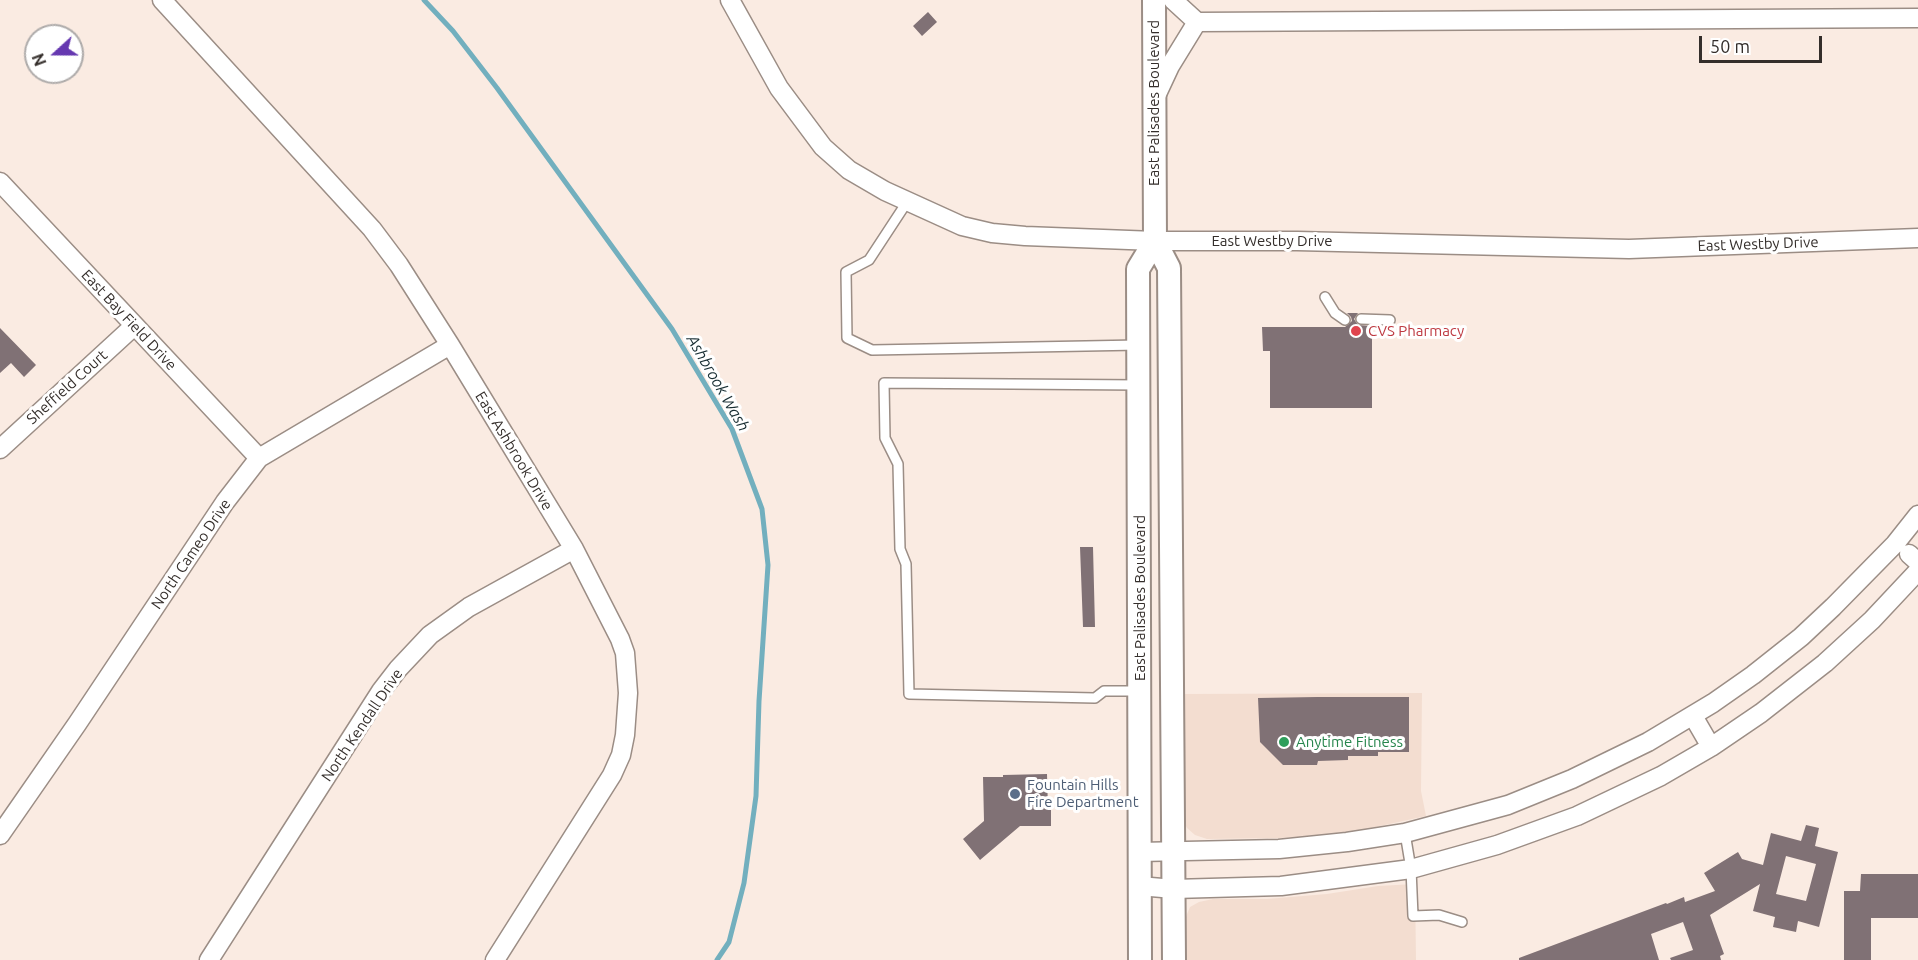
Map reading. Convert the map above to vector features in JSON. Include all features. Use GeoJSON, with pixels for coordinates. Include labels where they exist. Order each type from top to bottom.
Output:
{"type":"FeatureCollection","features":[{"type":"Feature","properties":{"kind":"street","name":"East Ashbrook Drive"},"geometry":{"type":"LineString","coordinates":[[162,0],[372,229],[399,265],[574,549],[602,602],[625,653],[628,693],[621,755],[612,775],[495,960]]}},
{"type":"Feature","properties":{"kind":"street","name":"East Westby Drive"},"geometry":{"type":"LineString","coordinates":[[730,0],[778,88],[823,147],[849,170],[907,202],[962,226],[992,233],[1024,237],[1155,241],[1321,241],[1629,249],[1918,238]]}},
{"type":"Feature","properties":{"kind":"street","name":"East Palisades Boulevard"},"geometry":{"type":"LineString","coordinates":[[1154,0],[1155,241],[1169,268],[1174,960]]}},
{"type":"Feature","properties":{"kind":"street"},"geometry":{"type":"LineString","coordinates":[[1173,0],[1197,22],[1918,18]]}},
{"type":"Feature","properties":{"kind":"street"},"geometry":{"type":"LineString","coordinates":[[1154,100],[1170,66],[1197,22]]}},
{"type":"Feature","properties":{"kind":"street","name":"East Bay Field Drive"},"geometry":{"type":"LineString","coordinates":[[0,182],[259,458]]}},
{"type":"Feature","properties":{"kind":"street","name":"East Palisades Boulevard"},"geometry":{"type":"LineString","coordinates":[[1140,960],[1138,269],[1155,241]]}},
{"type":"Feature","properties":{"kind":"street","name":"Sheffield Court"},"geometry":{"type":"LineString","coordinates":[[0,449],[134,326]]}},
{"type":"Feature","properties":{"kind":"street","name":"North Cameo Drive"},"geometry":{"type":"LineString","coordinates":[[0,834],[77,724],[225,502],[259,458],[450,345]]}},
{"type":"Feature","properties":{"kind":"street"},"geometry":{"type":"LineString","coordinates":[[1139,852],[1313,847],[1406,833],[1508,805],[1545,791],[1606,764],[1693,716],[1753,675],[1801,637],[1872,568],[1918,515]]}},
{"type":"Feature","properties":{"kind":"street","name":"North Kendall Drive"},"geometry":{"type":"LineString","coordinates":[[209,960],[381,691],[398,669],[429,635],[469,607],[574,549]]}},
{"type":"Feature","properties":{"kind":"street"},"geometry":{"type":"LineString","coordinates":[[1139,886],[1174,889],[1281,886],[1411,869],[1497,845],[1577,816],[1661,776],[1711,747],[1761,713],[1826,663],[1872,620],[1918,571]]}},
{"type":"Feature","properties":{"kind":"street"},"geometry":{"type":"LineString","coordinates":[[1693,716],[1711,747]]}},
{"type":"Feature","properties":{"kind":"lane"},"geometry":{"type":"LineString","coordinates":[[907,202],[869,260],[846,272],[847,338],[872,350],[1139,345]]}},
{"type":"Feature","properties":{"kind":"lane"},"geometry":{"type":"LineString","coordinates":[[1325,297],[1335,314],[1345,320]]}},
{"type":"Feature","properties":{"kind":"lane"},"geometry":{"type":"LineString","coordinates":[[1361,319],[1390,320]]}},
{"type":"Feature","properties":{"kind":"lane"},"geometry":{"type":"LineString","coordinates":[[1139,385],[884,382],[885,438],[898,464],[900,549],[906,564],[909,694],[1095,698],[1104,692],[1141,691]]}},
{"type":"Feature","properties":{"kind":"lane"},"geometry":{"type":"LineString","coordinates":[[1406,833],[1411,869],[1413,916],[1439,915],[1462,922]]}},
{"type":"Feature","properties":{"kind":"shaded area"},"geometry":{"type":"Polygon","coordinates":[[[1422,693],[1421,791],[1426,816],[1339,835],[1207,839],[1195,835],[1187,828],[1184,822],[1184,694],[1422,693]]]}},
{"type":"Feature","properties":{"kind":"shaded area"},"geometry":{"type":"Polygon","coordinates":[[[1415,884],[1416,960],[1185,960],[1185,919],[1190,907],[1199,902],[1213,899],[1267,899],[1327,894],[1378,886],[1415,884]]]}},
{"type":"Feature","properties":{"kind":"building"},"geometry":{"type":"Polygon","coordinates":[[[928,12],[937,22],[922,36],[913,26],[928,12]]]}},
{"type":"Feature","properties":{"kind":"building","name":"CVS Pharmacy"},"geometry":{"type":"Polygon","coordinates":[[[1347,313],[1358,313],[1354,319],[1358,325],[1372,326],[1372,408],[1270,408],[1270,351],[1263,351],[1262,327],[1345,327],[1352,321],[1347,313]]]}},
{"type":"Feature","properties":{"kind":"building"},"geometry":{"type":"Polygon","coordinates":[[[0,328],[36,365],[24,377],[11,363],[0,373],[0,328]]]}},
{"type":"Feature","properties":{"kind":"building"},"geometry":{"type":"Polygon","coordinates":[[[1080,547],[1093,547],[1095,627],[1083,627],[1080,547]]]}},
{"type":"Feature","properties":{"kind":"building"},"geometry":{"type":"Polygon","coordinates":[[[1409,697],[1409,752],[1378,752],[1378,756],[1348,756],[1348,760],[1318,761],[1317,765],[1283,765],[1260,742],[1258,698],[1409,697]]]}},
{"type":"Feature","properties":{"kind":"building","name":"Fountain Hills Fire Department"},"geometry":{"type":"Polygon","coordinates":[[[1047,774],[1051,826],[1020,826],[980,860],[963,839],[984,821],[983,777],[1047,774]]]}},
{"type":"Feature","properties":{"kind":"building"},"geometry":{"type":"Polygon","coordinates":[[[1806,825],[1819,828],[1815,846],[1838,852],[1819,927],[1798,921],[1796,932],[1773,927],[1775,917],[1753,911],[1760,884],[1710,915],[1724,954],[1720,956],[1721,960],[1671,960],[1670,958],[1693,950],[1683,922],[1651,934],[1659,960],[1519,960],[1519,958],[1666,903],[1684,897],[1685,902],[1715,891],[1704,873],[1738,852],[1742,859],[1763,865],[1771,833],[1801,841],[1806,825]],[[1786,856],[1776,894],[1806,901],[1816,864],[1786,856]]]}},
{"type":"Feature","properties":{"kind":"building"},"geometry":{"type":"Polygon","coordinates":[[[1861,874],[1918,874],[1918,918],[1871,918],[1871,960],[1844,960],[1844,891],[1860,891],[1861,874]]]}},
{"type":"Feature","properties":{"kind":"waterway","name":"Ashbrook Wash"},"geometry":{"type":"LineString","coordinates":[[424,0],[453,31],[497,88],[672,329],[732,429],[762,509],[768,565],[759,701],[756,796],[744,883],[729,942],[717,960]]}},
{"type":"Feature","properties":{"kind":"place","name":"CVS Pharmacy"},"geometry":{"type":"Point","coordinates":[1356,331]}},
{"type":"Feature","properties":{"kind":"place","name":"Anytime Fitness"},"geometry":{"type":"Point","coordinates":[1284,742]}},
{"type":"Feature","properties":{"kind":"place","name":"Fountain Hills Fire Department"},"geometry":{"type":"Point","coordinates":[1015,794]}}]}
